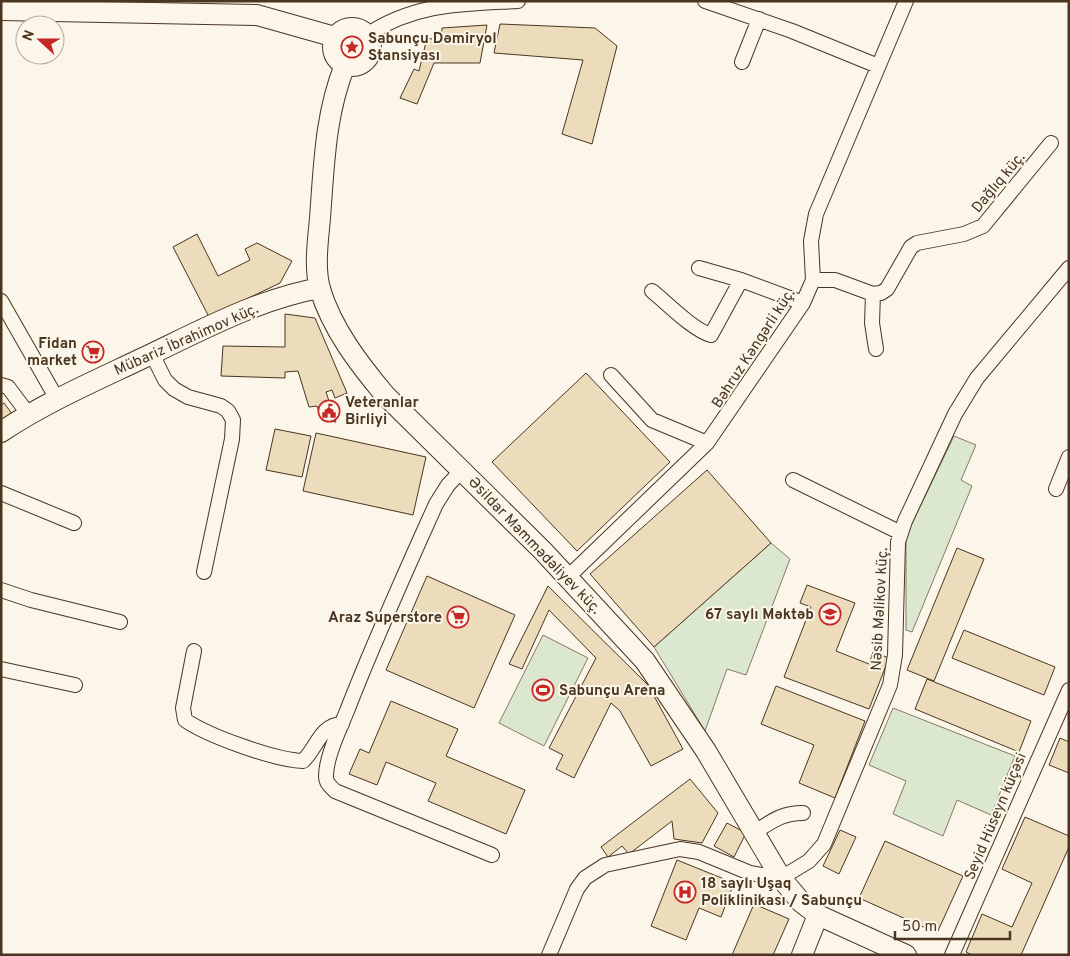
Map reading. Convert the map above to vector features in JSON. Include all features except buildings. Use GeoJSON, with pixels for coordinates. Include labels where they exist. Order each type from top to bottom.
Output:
{"type":"FeatureCollection","features":[{"type":"Feature","properties":{"kind":"street"},"geometry":{"type":"LineString","coordinates":[[367,35],[386,22],[429,8],[518,1]]}},
{"type":"Feature","properties":{"kind":"street"},"geometry":{"type":"LineString","coordinates":[[705,1],[759,19],[878,66]]}},
{"type":"Feature","properties":{"kind":"street","name":"Bəhruz Kəngərli küç."},"geometry":{"type":"LineString","coordinates":[[568,577],[708,442],[803,304],[813,280],[811,241],[816,214],[906,1]]}},
{"type":"Feature","properties":{"kind":"street"},"geometry":{"type":"LineString","coordinates":[[1,10],[257,14],[336,37]]}},
{"type":"Feature","properties":{"kind":"street"},"geometry":{"type":"LineString","coordinates":[[742,62],[759,19]]}},
{"type":"Feature","properties":{"kind":"street"},"geometry":{"type":"LineString","coordinates":[[348,28],[358,29],[367,35],[371,45],[366,59],[357,66],[345,65],[339,62],[334,52],[336,37],[348,28]]}},
{"type":"Feature","properties":{"kind":"street","name":"Əsildar Məmmədəliyev küç."},"geometry":{"type":"LineString","coordinates":[[345,65],[332,102],[325,148],[317,257],[320,288],[339,331],[367,374],[385,395],[568,577],[629,642],[659,680],[755,832],[781,878],[801,902],[818,915],[906,955]]}},
{"type":"Feature","properties":{"kind":"street","name":"Dağlıq küç."},"geometry":{"type":"LineString","coordinates":[[873,294],[880,293],[887,288],[911,247],[917,243],[964,234],[982,226],[1051,143]]}},
{"type":"Feature","properties":{"kind":"street"},"geometry":{"type":"LineString","coordinates":[[699,268],[741,280],[803,304]]}},
{"type":"Feature","properties":{"kind":"street","name":"Nəsib Məlikov küç."},"geometry":{"type":"LineString","coordinates":[[781,878],[809,862],[824,844],[890,685],[895,655],[898,542],[955,414],[977,378],[1069,268]]}},
{"type":"Feature","properties":{"kind":"street"},"geometry":{"type":"LineString","coordinates":[[652,291],[686,319],[711,335],[741,280]]}},
{"type":"Feature","properties":{"kind":"street"},"geometry":{"type":"LineString","coordinates":[[813,280],[841,282],[873,294],[872,323],[876,349]]}},
{"type":"Feature","properties":{"kind":"street","name":"Mübariz İbrahimov küç."},"geometry":{"type":"LineString","coordinates":[[1,432],[56,399],[264,303],[301,291],[320,288]]}},
{"type":"Feature","properties":{"kind":"street"},"geometry":{"type":"LineString","coordinates":[[1,301],[56,399]]}},
{"type":"Feature","properties":{"kind":"street"},"geometry":{"type":"LineString","coordinates":[[152,354],[165,380],[174,389],[188,397],[221,406],[228,411],[233,420],[232,439],[204,572]]}},
{"type":"Feature","properties":{"kind":"street"},"geometry":{"type":"LineString","coordinates":[[611,375],[652,420],[708,442]]}},
{"type":"Feature","properties":{"kind":"street"},"geometry":{"type":"LineString","coordinates":[[1,385],[8,387],[29,415]]}},
{"type":"Feature","properties":{"kind":"street"},"geometry":{"type":"LineString","coordinates":[[1056,489],[1069,457]]}},
{"type":"Feature","properties":{"kind":"street"},"geometry":{"type":"LineString","coordinates":[[462,470],[448,485],[436,504],[374,642],[327,768],[328,784],[335,792],[492,855]]}},
{"type":"Feature","properties":{"kind":"street"},"geometry":{"type":"LineString","coordinates":[[793,480],[901,533]]}},
{"type":"Feature","properties":{"kind":"street"},"geometry":{"type":"LineString","coordinates":[[1,493],[74,523]]}},
{"type":"Feature","properties":{"kind":"street"},"geometry":{"type":"LineString","coordinates":[[1,590],[31,600],[120,622]]}},
{"type":"Feature","properties":{"kind":"street"},"geometry":{"type":"LineString","coordinates":[[194,652],[183,708],[186,720],[199,729],[284,759],[303,761],[309,755],[324,730],[333,724],[342,724]]}},
{"type":"Feature","properties":{"kind":"street"},"geometry":{"type":"LineString","coordinates":[[1,669],[75,685]]}},
{"type":"Feature","properties":{"kind":"street","name":"Seyid Hüseyn küçəsi"},"geometry":{"type":"LineString","coordinates":[[952,955],[1069,690]]}},
{"type":"Feature","properties":{"kind":"street"},"geometry":{"type":"LineString","coordinates":[[755,832],[777,817],[788,813],[803,813]]}},
{"type":"Feature","properties":{"kind":"street"},"geometry":{"type":"LineString","coordinates":[[548,955],[577,889],[590,874],[605,865],[680,848],[699,852],[750,873],[781,878]]}},
{"type":"Feature","properties":{"kind":"street"},"geometry":{"type":"LineString","coordinates":[[802,955],[818,915]]}},
{"type":"Feature","properties":{"kind":"green space","name":"Sabunçu Dəmiryol Stansiyası"},"geometry":{"type":"Polygon","coordinates":[[[352,36],[360,39],[363,47],[360,55],[352,58],[344,55],[341,47],[344,39],[352,36]]]}},
{"type":"Feature","properties":{"kind":"green space"},"geometry":{"type":"Polygon","coordinates":[[[954,436],[976,445],[961,480],[972,486],[912,632],[906,630],[906,536],[954,436]]]}},
{"type":"Feature","properties":{"kind":"green space"},"geometry":{"type":"Polygon","coordinates":[[[771,543],[790,559],[746,675],[727,669],[705,731],[654,647],[771,543]]]}},
{"type":"Feature","properties":{"kind":"green space","name":"Sabunçu Arena"},"geometry":{"type":"Polygon","coordinates":[[[543,635],[588,658],[544,746],[499,723],[543,635]]]}},
{"type":"Feature","properties":{"kind":"green space"},"geometry":{"type":"Polygon","coordinates":[[[893,708],[1015,756],[991,815],[957,800],[943,836],[893,814],[906,781],[869,765],[893,708]]]}},
{"type":"Feature","properties":{"kind":"place","name":"Sabunçu Dəmiryol Stansiyası"},"geometry":{"type":"Point","coordinates":[352,47]}},
{"type":"Feature","properties":{"kind":"place","name":"Fidan market"},"geometry":{"type":"Point","coordinates":[93,352]}},
{"type":"Feature","properties":{"kind":"place","name":"Veteranlar Birliyi"},"geometry":{"type":"Point","coordinates":[329,411]}},
{"type":"Feature","properties":{"kind":"place","name":"67 saylı Məktəb"},"geometry":{"type":"Point","coordinates":[830,614]}},
{"type":"Feature","properties":{"kind":"place","name":"Araz Superstore"},"geometry":{"type":"Point","coordinates":[458,617]}},
{"type":"Feature","properties":{"kind":"place","name":"Sabunçu Arena"},"geometry":{"type":"Point","coordinates":[543,690]}},
{"type":"Feature","properties":{"kind":"place","name":"18 saylı Uşaq Poliklinikası / Sabunçu"},"geometry":{"type":"Point","coordinates":[685,892]}}]}
